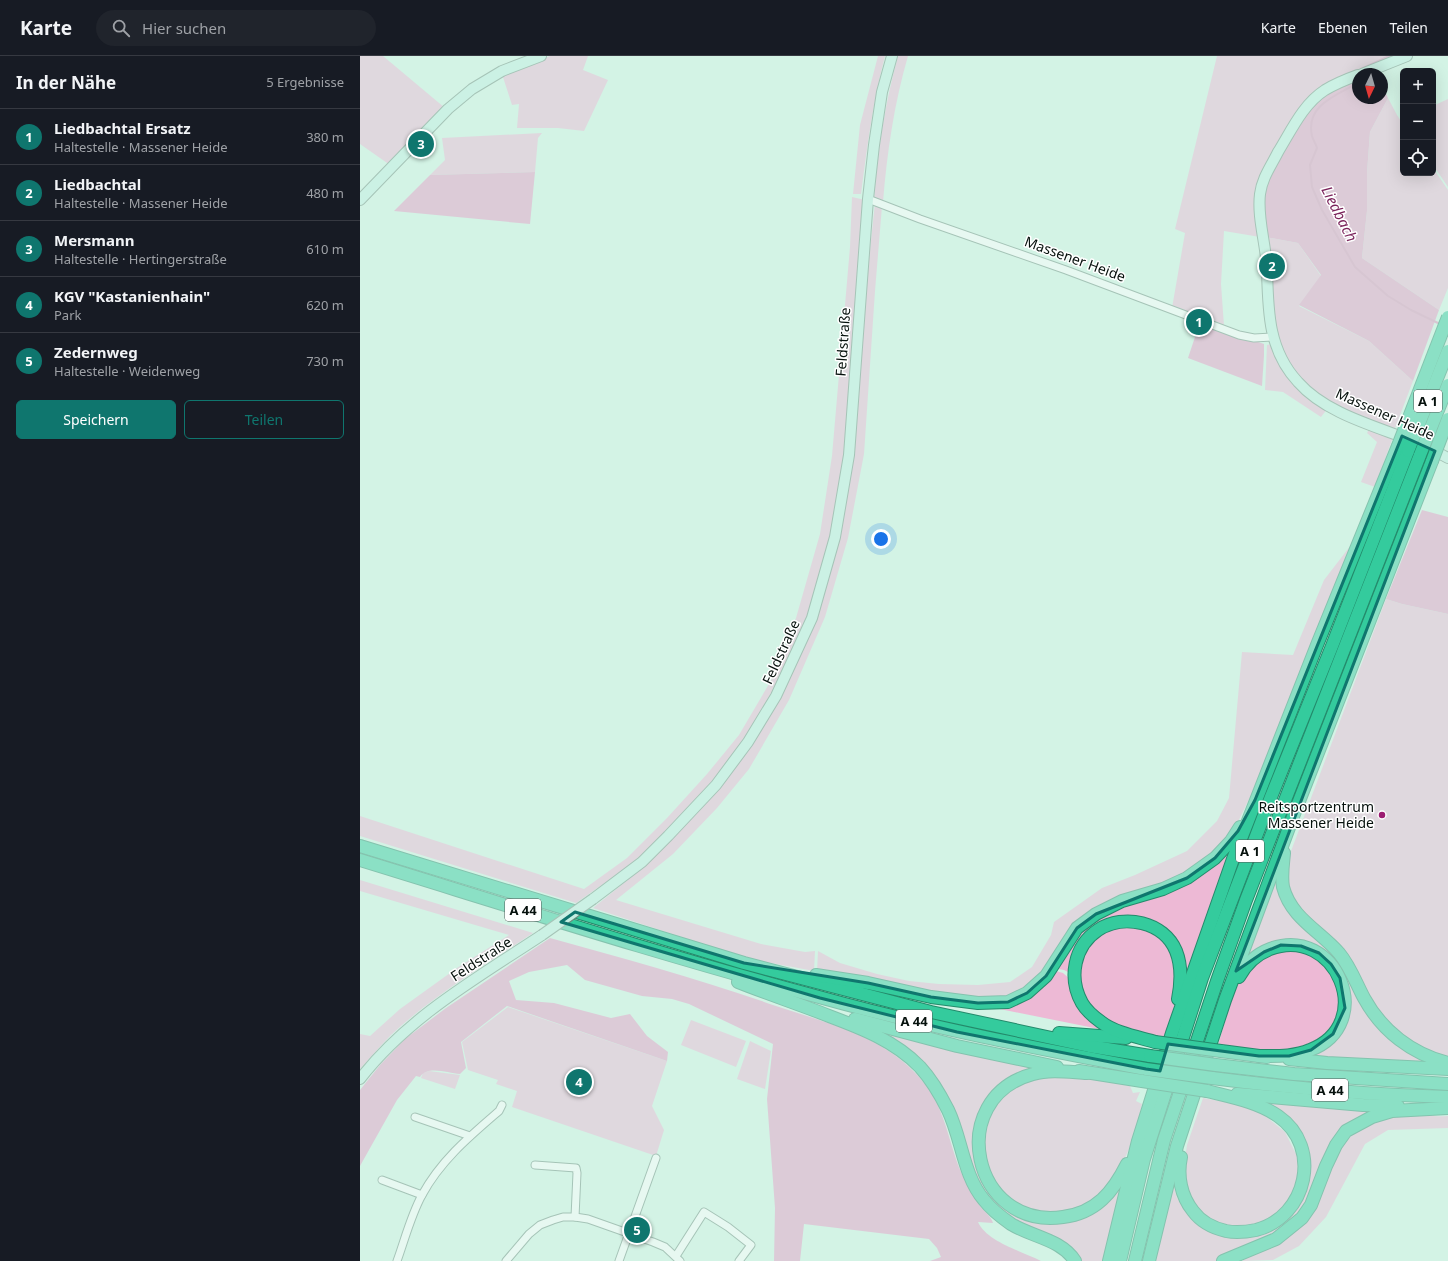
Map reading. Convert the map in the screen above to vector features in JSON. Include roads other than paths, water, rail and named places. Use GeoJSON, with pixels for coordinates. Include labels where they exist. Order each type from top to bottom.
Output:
{"type":"FeatureCollection","features":[{"type":"Feature","properties":{"kind":"highway"},"geometry":{"type":"LineString","coordinates":[[1109,1261],[1138,1141],[1172,1033],[1255,800],[1403,448],[1448,317]]}},
{"type":"Feature","properties":{"kind":"highway","name":"A 1"},"geometry":{"type":"LineString","coordinates":[[1120,1261],[1144,1159],[1202,978],[1271,796],[1332,646],[1403,448],[1448,350]]}},
{"type":"Feature","properties":{"kind":"highway","name":"A 1"},"geometry":{"type":"LineString","coordinates":[[1135,1261],[1164,1140],[1217,981],[1249,893],[1448,385]]}},
{"type":"Feature","properties":{"kind":"highway"},"geometry":{"type":"LineString","coordinates":[[1149,1261],[1177,1146],[1191,1108],[1225,1000],[1294,814],[1448,419]]}},
{"type":"Feature","properties":{"kind":"highway"},"geometry":{"type":"LineString","coordinates":[[744,963],[868,983],[931,997],[978,1003],[1008,1002],[1027,993],[1046,976],[1077,928],[1096,914],[1122,901],[1162,889],[1187,878],[1216,858],[1238,831],[1255,800]]}},
{"type":"Feature","properties":{"kind":"highway"},"geometry":{"type":"LineString","coordinates":[[1294,814],[1284,850],[1282,875],[1283,886],[1289,902],[1299,916],[1339,953],[1350,969],[1375,1016],[1391,1034],[1413,1049],[1448,1063]]}},
{"type":"Feature","properties":{"kind":"highway","name":"A 44"},"geometry":{"type":"LineString","coordinates":[[360,846],[744,963],[932,1012],[1089,1046],[1150,1056],[1302,1074],[1448,1084]]}},
{"type":"Feature","properties":{"kind":"highway","name":"A 44"},"geometry":{"type":"LineString","coordinates":[[360,860],[685,960],[820,998],[957,1032],[1146,1069],[1212,1078],[1365,1093],[1448,1097]]}},
{"type":"Feature","properties":{"kind":"highway"},"geometry":{"type":"LineString","coordinates":[[1155,1042],[1130,1035],[1102,1024],[1091,1015],[1082,1004],[1075,984],[1074,971],[1080,950],[1086,941],[1099,929],[1121,921],[1145,923],[1165,935],[1172,943],[1177,952],[1180,964],[1180,992],[1172,1033]]}},
{"type":"Feature","properties":{"kind":"highway"},"geometry":{"type":"LineString","coordinates":[[1225,1000],[1243,968],[1264,952],[1281,945],[1301,946],[1319,953],[1331,964],[1340,978],[1345,995],[1345,1008],[1341,1022],[1329,1038],[1311,1050],[1289,1056],[1259,1056]]}},
{"type":"Feature","properties":{"kind":"highway"},"geometry":{"type":"LineString","coordinates":[[685,960],[866,1030],[892,1045],[920,1067],[933,1084],[949,1111],[972,1182],[983,1199],[995,1212],[1012,1224],[1057,1244],[1073,1257],[1075,1261]]}},
{"type":"Feature","properties":{"kind":"highway"},"geometry":{"type":"LineString","coordinates":[[792,1002],[957,1046],[1087,1073],[1207,1091],[1363,1105],[1448,1108]]}},
{"type":"Feature","properties":{"kind":"highway"},"geometry":{"type":"LineString","coordinates":[[1011,1029],[1110,1036],[1259,1056],[1327,1063],[1448,1069]]}},
{"type":"Feature","properties":{"kind":"highway"},"geometry":{"type":"LineString","coordinates":[[1087,1073],[1045,1071],[1032,1074],[1010,1084],[1001,1091],[990,1104],[983,1117],[979,1131],[978,1144],[979,1158],[984,1174],[992,1189],[1015,1209],[1028,1215],[1041,1218],[1055,1218],[1079,1214],[1094,1207],[1114,1187],[1138,1141]]}},
{"type":"Feature","properties":{"kind":"highway"},"geometry":{"type":"LineString","coordinates":[[1191,1108],[1179,1164],[1179,1180],[1184,1197],[1189,1206],[1197,1216],[1207,1224],[1232,1232],[1248,1232],[1266,1228],[1280,1220],[1297,1200],[1304,1180],[1304,1154],[1298,1140],[1287,1124],[1270,1112],[1243,1101],[1207,1091]]}},
{"type":"Feature","properties":{"kind":"highway"},"geometry":{"type":"LineString","coordinates":[[1223,1261],[1276,1239],[1291,1229],[1302,1218],[1311,1205],[1336,1145],[1346,1131],[1372,1117],[1392,1112],[1448,1108]]}},
{"type":"Feature","properties":{"kind":"main road"},"geometry":{"type":"LineString","coordinates":[[360,200],[448,109],[472,88],[502,71],[541,56]]}},
{"type":"Feature","properties":{"kind":"main road","name":"Feldstraße"},"geometry":{"type":"LineString","coordinates":[[360,1079],[383,1052],[404,1032],[449,996],[542,935],[642,862],[716,785],[748,742],[776,696],[812,618],[835,537],[849,455],[868,199],[874,145],[882,92],[892,56]]}},
{"type":"Feature","properties":{"kind":"main road"},"geometry":{"type":"LineString","coordinates":[[1377,68],[1407,56]]}},
{"type":"Feature","properties":{"kind":"main road","name":"Massener Heide"},"geometry":{"type":"LineString","coordinates":[[1352,78],[1342,81],[1324,91],[1296,121],[1263,182],[1260,194],[1259,209],[1266,262],[1269,320],[1273,337],[1279,354],[1287,368],[1298,382],[1310,393],[1344,414],[1420,443],[1448,458]]}},
{"type":"Feature","properties":{"kind":"street","name":"Massener Heide"},"geometry":{"type":"LineString","coordinates":[[868,199],[920,219],[1066,270],[1239,335],[1254,338],[1273,337]]}},
{"type":"Feature","properties":{"kind":"street"},"geometry":{"type":"LineString","coordinates":[[397,1261],[422,1195],[441,1166],[453,1152],[499,1111],[502,1105]]}},
{"type":"Feature","properties":{"kind":"street"},"geometry":{"type":"LineString","coordinates":[[415,1117],[470,1136]]}},
{"type":"Feature","properties":{"kind":"street"},"geometry":{"type":"LineString","coordinates":[[619,1261],[656,1158]]}},
{"type":"Feature","properties":{"kind":"street"},"geometry":{"type":"LineString","coordinates":[[535,1164],[576,1168],[575,1217]]}},
{"type":"Feature","properties":{"kind":"street"},"geometry":{"type":"LineString","coordinates":[[382,1180],[422,1195]]}},
{"type":"Feature","properties":{"kind":"street"},"geometry":{"type":"LineString","coordinates":[[506,1261],[529,1234],[540,1225],[563,1217],[575,1217],[588,1220],[629,1234],[665,1247],[678,1258],[704,1212],[728,1227],[751,1245],[739,1261]]}},
{"type":"Feature","properties":{"kind":"waterway","name":"Liedbach"},"geometry":{"type":"LineString","coordinates":[[1363,68],[1389,56]]}},
{"type":"Feature","properties":{"kind":"waterway","name":"Liedbach"},"geometry":{"type":"LineString","coordinates":[[1352,86],[1324,102],[1313,116],[1311,125],[1312,136],[1317,148],[1310,165],[1312,187],[1322,210],[1355,267],[1388,296],[1411,310],[1440,324]]}},
{"type":"Feature","properties":{"kind":"place","name":"Mersmann"},"geometry":{"type":"Point","coordinates":[421,144]}},
{"type":"Feature","properties":{"kind":"place","name":"Liedbachtal"},"geometry":{"type":"Point","coordinates":[1272,266]}},
{"type":"Feature","properties":{"kind":"place","name":"Liedbachtal Ersatz"},"geometry":{"type":"Point","coordinates":[1199,322]}},
{"type":"Feature","properties":{"kind":"place","name":"Reitsportzentrum Massener Heide"},"geometry":{"type":"Point","coordinates":[1382,815]}},
{"type":"Feature","properties":{"kind":"place","name":"KGV \"Kastanienhain\""},"geometry":{"type":"Point","coordinates":[579,1082]}},
{"type":"Feature","properties":{"kind":"place","name":"Zedernweg"},"geometry":{"type":"Point","coordinates":[637,1230]}}]}
